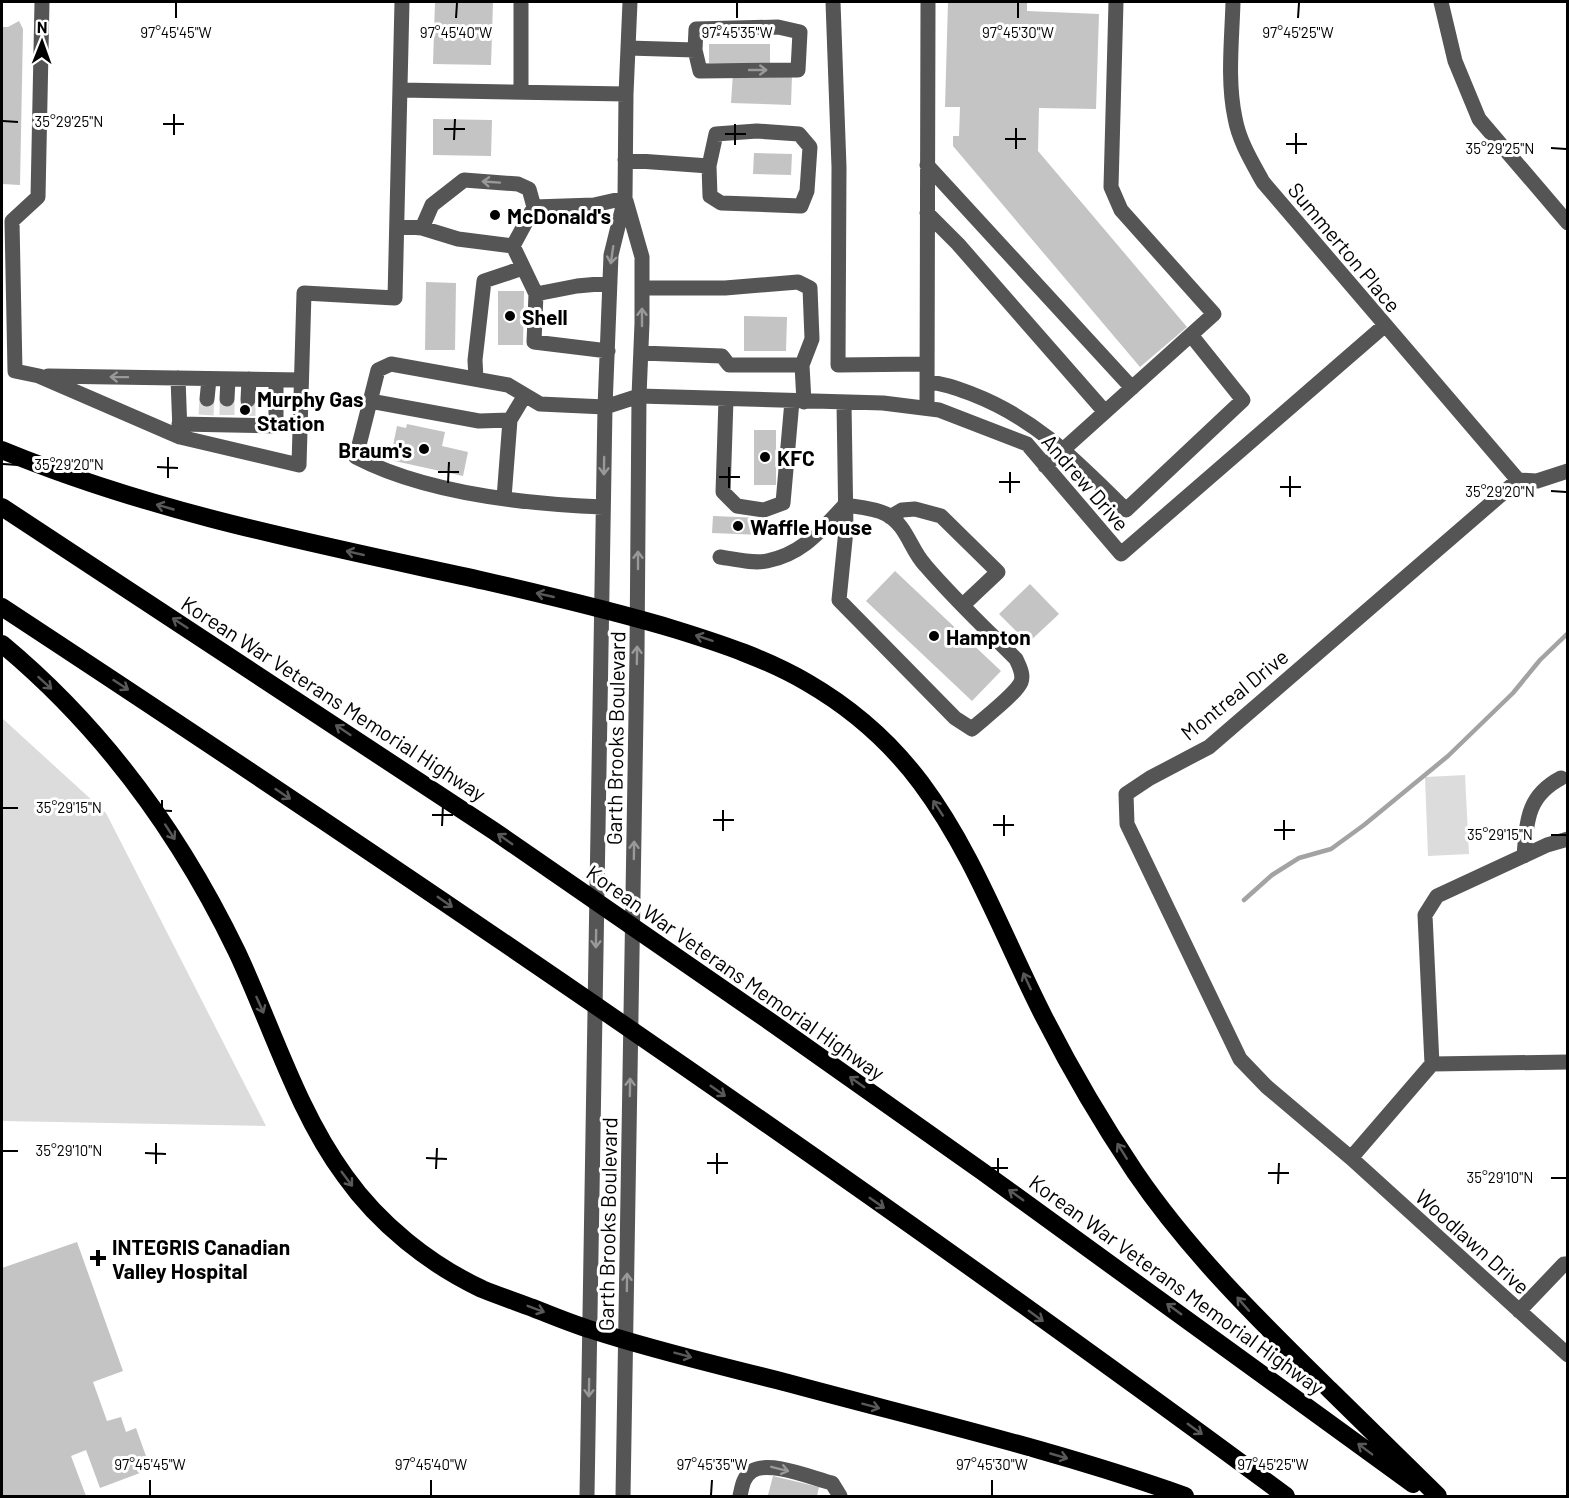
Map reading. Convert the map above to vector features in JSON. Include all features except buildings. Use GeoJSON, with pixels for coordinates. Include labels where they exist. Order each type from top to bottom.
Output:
{"type":"FeatureCollection","features":[{"type":"Feature","properties":{"kind":"highway"},"geometry":{"type":"LineString","coordinates":[[2,450],[95,486],[164,507],[249,529],[602,608],[707,639],[759,658],[779,668],[808,683],[850,711],[890,747],[921,783],[950,828],[978,879],[1044,1019],[1094,1107],[1136,1174],[1179,1229],[1251,1313],[1438,1497]]}},
{"type":"Feature","properties":{"kind":"highway","name":"Korean War Veterans Memorial Highway"},"geometry":{"type":"LineString","coordinates":[[2,507],[208,641],[673,955],[983,1172],[1302,1402],[1429,1497]]}},
{"type":"Feature","properties":{"kind":"highway"},"geometry":{"type":"LineString","coordinates":[[2,607],[395,868],[670,1057],[947,1252],[1286,1497]]}},
{"type":"Feature","properties":{"kind":"highway"},"geometry":{"type":"LineString","coordinates":[[2,644],[54,691],[93,731],[143,793],[172,835],[201,884],[236,952],[304,1106],[323,1143],[344,1176],[361,1197],[382,1220],[418,1250],[482,1289],[589,1330],[1122,1474],[1185,1497]]}},
{"type":"Feature","properties":{"kind":"street"},"geometry":{"type":"LineString","coordinates":[[42,2],[38,197],[12,221],[7,291],[15,371],[39,376],[180,430],[298,465],[304,293],[395,298],[402,2]]}},
{"type":"Feature","properties":{"kind":"street"},"geometry":{"type":"LineString","coordinates":[[521,2],[521,92]]}},
{"type":"Feature","properties":{"kind":"street","name":"Garth Brooks Boulevard"},"geometry":{"type":"LineString","coordinates":[[587,1497],[605,407],[611,255],[625,198],[630,2]]}},
{"type":"Feature","properties":{"kind":"street"},"geometry":{"type":"LineString","coordinates":[[833,2],[839,167],[838,365],[927,364]]}},
{"type":"Feature","properties":{"kind":"street"},"geometry":{"type":"LineString","coordinates":[[927,408],[928,2]]}},
{"type":"Feature","properties":{"kind":"street"},"geometry":{"type":"LineString","coordinates":[[1046,466],[1214,314],[1121,210],[1111,187],[1116,2]]}},
{"type":"Feature","properties":{"kind":"street","name":"Summerton Place"},"geometry":{"type":"LineString","coordinates":[[1233,2],[1231,86],[1235,119],[1246,150],[1263,182],[1518,480]]}},
{"type":"Feature","properties":{"kind":"street"},"geometry":{"type":"LineString","coordinates":[[1441,2],[1455,61],[1479,119],[1568,223]]}},
{"type":"Feature","properties":{"kind":"street"},"geometry":{"type":"LineString","coordinates":[[778,27],[800,32],[798,70],[700,71],[694,50],[696,29],[778,27]]}},
{"type":"Feature","properties":{"kind":"street"},"geometry":{"type":"LineString","coordinates":[[628,48],[694,50]]}},
{"type":"Feature","properties":{"kind":"street"},"geometry":{"type":"LineString","coordinates":[[400,90],[626,94]]}},
{"type":"Feature","properties":{"kind":"street"},"geometry":{"type":"LineString","coordinates":[[757,131],[799,134],[810,147],[807,191],[801,206],[721,203],[710,196],[709,166],[716,134],[757,131]]}},
{"type":"Feature","properties":{"kind":"street"},"geometry":{"type":"LineString","coordinates":[[625,160],[709,166]]}},
{"type":"Feature","properties":{"kind":"street"},"geometry":{"type":"LineString","coordinates":[[927,165],[1132,387]]}},
{"type":"Feature","properties":{"kind":"street"},"geometry":{"type":"LineString","coordinates":[[422,228],[432,205],[464,180],[518,184],[530,189],[534,207],[513,246]]}},
{"type":"Feature","properties":{"kind":"street"},"geometry":{"type":"LineString","coordinates":[[534,207],[594,205],[625,198]]}},
{"type":"Feature","properties":{"kind":"street","name":"Garth Brooks Boulevard"},"geometry":{"type":"LineString","coordinates":[[623,1497],[642,288],[642,257],[625,198]]}},
{"type":"Feature","properties":{"kind":"street"},"geometry":{"type":"LineString","coordinates":[[927,213],[958,244],[1105,412]]}},
{"type":"Feature","properties":{"kind":"street"},"geometry":{"type":"LineString","coordinates":[[397,226],[422,228],[458,239],[513,246]]}},
{"type":"Feature","properties":{"kind":"street"},"geometry":{"type":"LineString","coordinates":[[513,246],[536,294],[534,342],[608,351]]}},
{"type":"Feature","properties":{"kind":"street"},"geometry":{"type":"LineString","coordinates":[[476,379],[475,360],[484,281],[523,268]]}},
{"type":"Feature","properties":{"kind":"street"},"geometry":{"type":"LineString","coordinates":[[642,288],[725,288],[798,282],[810,288],[812,339],[802,365],[783,503],[764,510],[736,506],[723,492],[726,399]]}},
{"type":"Feature","properties":{"kind":"street"},"geometry":{"type":"LineString","coordinates":[[536,294],[577,286],[610,283]]}},
{"type":"Feature","properties":{"kind":"street","name":"Andrew Drive"},"geometry":{"type":"LineString","coordinates":[[605,407],[639,396],[884,403],[939,410],[1027,444],[1121,554],[1384,326]]}},
{"type":"Feature","properties":{"kind":"street"},"geometry":{"type":"LineString","coordinates":[[927,382],[944,384],[997,404],[1025,420],[1064,449],[1126,510],[1243,400],[1191,335]]}},
{"type":"Feature","properties":{"kind":"street"},"geometry":{"type":"LineString","coordinates":[[641,354],[722,356],[729,365],[802,365]]}},
{"type":"Feature","properties":{"kind":"street"},"geometry":{"type":"LineString","coordinates":[[603,507],[545,505],[429,484],[371,465],[356,457],[378,370],[391,364],[508,384],[540,404],[605,407]]}},
{"type":"Feature","properties":{"kind":"street"},"geometry":{"type":"LineString","coordinates":[[39,376],[301,380]]}},
{"type":"Feature","properties":{"kind":"street"},"geometry":{"type":"LineString","coordinates":[[178,378],[180,430]]}},
{"type":"Feature","properties":{"kind":"street"},"geometry":{"type":"LineString","coordinates":[[207,413],[209,379]]}},
{"type":"Feature","properties":{"kind":"street"},"geometry":{"type":"LineString","coordinates":[[227,413],[228,379]]}},
{"type":"Feature","properties":{"kind":"street"},"geometry":{"type":"LineString","coordinates":[[248,400],[249,379]]}},
{"type":"Feature","properties":{"kind":"street"},"geometry":{"type":"LineString","coordinates":[[180,430],[207,413],[227,413],[248,421],[276,426],[276,380]]}},
{"type":"Feature","properties":{"kind":"street"},"geometry":{"type":"LineString","coordinates":[[504,498],[510,420],[525,395]]}},
{"type":"Feature","properties":{"kind":"street"},"geometry":{"type":"LineString","coordinates":[[370,401],[479,421],[510,420]]}},
{"type":"Feature","properties":{"kind":"street"},"geometry":{"type":"LineString","coordinates":[[844,403],[845,505],[846,530],[839,600],[955,718],[972,729],[1022,681],[1022,671],[1016,659],[923,563],[909,536],[890,517],[877,511],[845,505]]}},
{"type":"Feature","properties":{"kind":"street"},"geometry":{"type":"LineString","coordinates":[[1518,480],[1538,481],[1568,471]]}},
{"type":"Feature","properties":{"kind":"street","name":"Montreal Drive"},"geometry":{"type":"LineString","coordinates":[[1351,1158],[1267,1087],[1240,1059],[1127,824],[1126,794],[1149,778],[1209,747],[1518,480]]}},
{"type":"Feature","properties":{"kind":"street"},"geometry":{"type":"LineString","coordinates":[[720,558],[765,562],[784,556],[805,546],[845,505]]}},
{"type":"Feature","properties":{"kind":"street"},"geometry":{"type":"LineString","coordinates":[[890,517],[902,510],[915,509],[942,516],[998,572],[963,605]]}},
{"type":"Feature","properties":{"kind":"street"},"geometry":{"type":"LineString","coordinates":[[1524,856],[1527,821],[1536,800],[1545,786],[1561,778]]}},
{"type":"Feature","properties":{"kind":"street"},"geometry":{"type":"LineString","coordinates":[[1351,1158],[1432,1064],[1425,915],[1437,896],[1547,845],[1568,839]]}},
{"type":"Feature","properties":{"kind":"street"},"geometry":{"type":"LineString","coordinates":[[1432,1064],[1568,1062]]}},
{"type":"Feature","properties":{"kind":"street","name":"Woodlawn Drive"},"geometry":{"type":"LineString","coordinates":[[1351,1158],[1568,1355]]}},
{"type":"Feature","properties":{"kind":"street"},"geometry":{"type":"LineString","coordinates":[[1518,1311],[1564,1264],[1568,1264]]}},
{"type":"Feature","properties":{"kind":"street"},"geometry":{"type":"LineString","coordinates":[[740,1497],[744,1480],[752,1470],[770,1466],[832,1483],[840,1497]]}},
{"type":"Feature","properties":{"kind":"shaded area"},"geometry":{"type":"Polygon","coordinates":[[[2,718],[106,813],[266,1126],[2,1121],[2,718]]]}},
{"type":"Feature","properties":{"kind":"shaded area"},"geometry":{"type":"Polygon","coordinates":[[[1465,775],[1469,854],[1428,856],[1425,777],[1465,775]]]}},
{"type":"Feature","properties":{"kind":"waterway"},"geometry":{"type":"LineString","coordinates":[[1244,900],[1272,875],[1299,858],[1331,849],[1448,756],[1513,693],[1540,660],[1568,633]]}},
{"type":"Feature","properties":{"kind":"tunnel"},"geometry":{"type":"LineString","coordinates":[[206,415],[207,399]]}},
{"type":"Feature","properties":{"kind":"tunnel"},"geometry":{"type":"LineString","coordinates":[[227,399],[227,415]]}},
{"type":"Feature","properties":{"kind":"tunnel"},"geometry":{"type":"LineString","coordinates":[[248,400],[248,416]]}},
{"type":"Feature","properties":{"kind":"place","name":"McDonald's"},"geometry":{"type":"Point","coordinates":[495,215]}},
{"type":"Feature","properties":{"kind":"place","name":"Shell"},"geometry":{"type":"Point","coordinates":[510,316]}},
{"type":"Feature","properties":{"kind":"place","name":"Murphy Gas Station"},"geometry":{"type":"Point","coordinates":[245,410]}},
{"type":"Feature","properties":{"kind":"place","name":"Braum's"},"geometry":{"type":"Point","coordinates":[424,449]}},
{"type":"Feature","properties":{"kind":"place","name":"KFC"},"geometry":{"type":"Point","coordinates":[765,457]}},
{"type":"Feature","properties":{"kind":"place","name":"Waffle House"},"geometry":{"type":"Point","coordinates":[738,526]}},
{"type":"Feature","properties":{"kind":"place","name":"Hampton"},"geometry":{"type":"Point","coordinates":[934,636]}},
{"type":"Feature","properties":{"kind":"place","name":"INTEGRIS Canadian Valley Hospital"},"geometry":{"type":"Point","coordinates":[98,1258]}}]}
